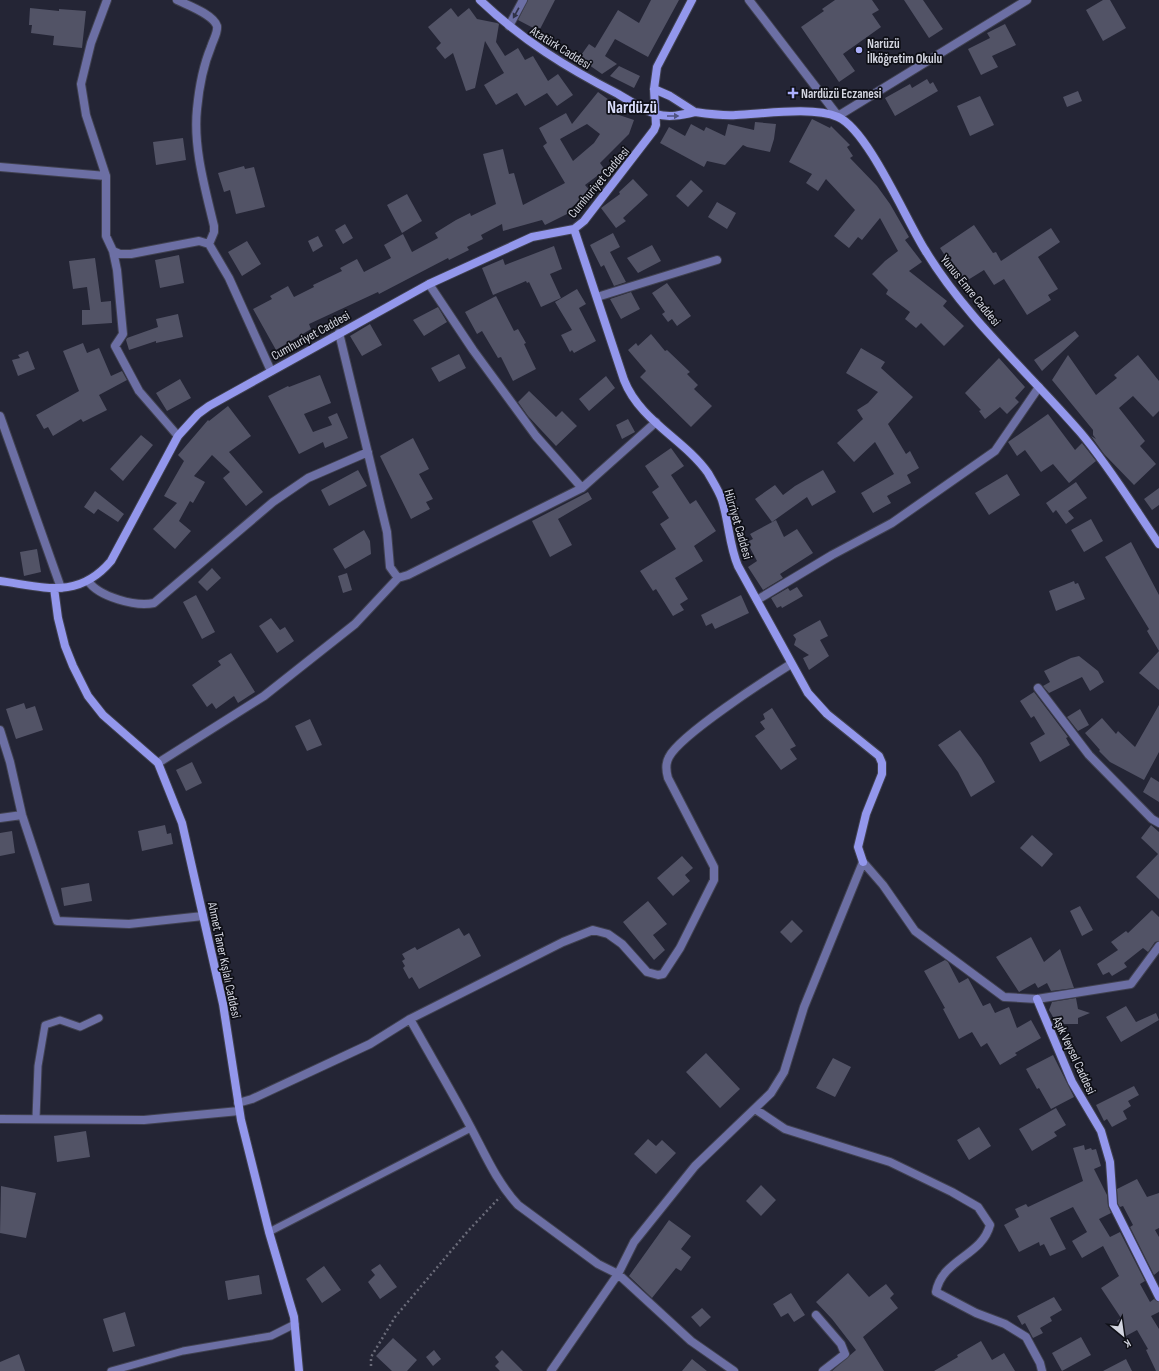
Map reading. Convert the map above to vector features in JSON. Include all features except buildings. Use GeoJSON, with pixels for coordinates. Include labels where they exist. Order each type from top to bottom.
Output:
{"type":"FeatureCollection","features":[{"type":"Feature","properties":{"kind":"street"},"geometry":{"type":"LineString","coordinates":[[107,0],[91,43],[81,84],[86,115],[106,176],[106,236],[113,251],[117,270],[123,334],[115,346],[139,391],[178,436]]}},
{"type":"Feature","properties":{"kind":"street"},"geometry":{"type":"LineString","coordinates":[[177,0],[201,12],[213,21],[216,26],[217,33],[204,68],[200,88],[196,128],[214,226],[214,232],[209,244]]}},
{"type":"Feature","properties":{"kind":"street","name":"Atatürk Caddesi"},"geometry":{"type":"LineString","coordinates":[[480,0],[509,26],[534,45],[599,84],[655,114]]}},
{"type":"Feature","properties":{"kind":"street"},"geometry":{"type":"LineString","coordinates":[[509,26],[523,0]]}},
{"type":"Feature","properties":{"kind":"street","name":"Cumhuriyet Caddesi"},"geometry":{"type":"LineString","coordinates":[[0,581],[57,588],[70,587],[88,581],[101,573],[111,561],[178,436],[198,414],[209,406],[429,284],[532,237],[574,229],[584,221],[651,137],[656,125],[654,89],[657,67],[692,0]]}},
{"type":"Feature","properties":{"kind":"street"},"geometry":{"type":"LineString","coordinates":[[749,0],[838,116]]}},
{"type":"Feature","properties":{"kind":"street"},"geometry":{"type":"LineString","coordinates":[[655,114],[679,116],[695,112],[735,115],[805,112],[838,116],[1027,0]]}},
{"type":"Feature","properties":{"kind":"street"},"geometry":{"type":"LineString","coordinates":[[654,89],[670,96],[695,112]]}},
{"type":"Feature","properties":{"kind":"street","name":"Yunus Emre Caddesi"},"geometry":{"type":"LineString","coordinates":[[838,116],[846,122],[868,146],[924,249],[950,287],[1081,434],[1159,544]]}},
{"type":"Feature","properties":{"kind":"street"},"geometry":{"type":"LineString","coordinates":[[0,168],[106,176]]}},
{"type":"Feature","properties":{"kind":"street","name":"Hürriyet Caddesi"},"geometry":{"type":"LineString","coordinates":[[574,229],[628,390],[640,407],[700,463],[715,485],[722,500],[732,552],[779,637],[791,664],[808,693],[827,714],[879,756],[882,763],[882,774],[866,814],[858,847],[863,862]]}},
{"type":"Feature","properties":{"kind":"street"},"geometry":{"type":"LineString","coordinates":[[113,251],[120,254],[131,254],[199,241],[209,244],[229,278],[272,371]]}},
{"type":"Feature","properties":{"kind":"street"},"geometry":{"type":"LineString","coordinates":[[597,297],[717,260]]}},
{"type":"Feature","properties":{"kind":"street"},"geometry":{"type":"LineString","coordinates":[[429,284],[473,350],[536,436],[582,488]]}},
{"type":"Feature","properties":{"kind":"street"},"geometry":{"type":"LineString","coordinates":[[339,333],[387,532],[390,567],[398,578]]}},
{"type":"Feature","properties":{"kind":"street"},"geometry":{"type":"LineString","coordinates":[[758,600],[832,555],[892,523],[995,451],[1039,387]]}},
{"type":"Feature","properties":{"kind":"street"},"geometry":{"type":"LineString","coordinates":[[0,416],[57,588]]}},
{"type":"Feature","properties":{"kind":"street"},"geometry":{"type":"LineString","coordinates":[[158,763],[264,696],[355,624],[398,578],[408,575],[582,488],[656,422]]}},
{"type":"Feature","properties":{"kind":"street"},"geometry":{"type":"LineString","coordinates":[[88,581],[98,590],[129,603],[154,603],[273,502],[308,478],[368,452]]}},
{"type":"Feature","properties":{"kind":"street","name":"Ahmet Taner Kışlalı Caddesi"},"geometry":{"type":"LineString","coordinates":[[57,588],[58,618],[65,646],[88,696],[103,715],[158,763],[182,823],[223,1004],[239,1107],[269,1232],[291,1302],[295,1324],[299,1371]]}},
{"type":"Feature","properties":{"kind":"street"},"geometry":{"type":"LineString","coordinates":[[0,1119],[36,1118],[144,1120],[239,1107],[252,1099],[370,1044],[410,1019],[563,942],[593,930],[608,934],[622,944],[647,972],[658,975],[663,974],[680,948],[714,880],[714,867],[668,778],[666,772],[668,759],[671,753],[692,733],[791,664]]}},
{"type":"Feature","properties":{"kind":"street"},"geometry":{"type":"LineString","coordinates":[[1038,688],[1089,756],[1159,823]]}},
{"type":"Feature","properties":{"kind":"street"},"geometry":{"type":"LineString","coordinates":[[0,730],[10,762],[22,815],[57,921],[129,924],[203,916]]}},
{"type":"Feature","properties":{"kind":"street"},"geometry":{"type":"LineString","coordinates":[[0,818],[22,815]]}},
{"type":"Feature","properties":{"kind":"street"},"geometry":{"type":"LineString","coordinates":[[551,1371],[618,1274],[634,1242],[695,1166],[771,1093],[784,1072],[793,1047],[804,1007],[863,862],[883,885],[915,931],[1004,997],[1037,999],[1131,984],[1159,946]]}},
{"type":"Feature","properties":{"kind":"street","name":"Aşık Veysel Caddesi"},"geometry":{"type":"LineString","coordinates":[[1037,999],[1072,1082],[1101,1131],[1110,1162],[1113,1205],[1159,1297]]}},
{"type":"Feature","properties":{"kind":"street"},"geometry":{"type":"LineString","coordinates":[[410,1019],[471,1128],[491,1168],[506,1191],[518,1205],[598,1264],[618,1274],[692,1341],[734,1371]]}},
{"type":"Feature","properties":{"kind":"street"},"geometry":{"type":"LineString","coordinates":[[755,1109],[785,1129],[890,1162],[978,1207],[990,1225],[987,1236],[968,1254],[950,1266],[938,1281],[936,1292],[976,1313],[1005,1324],[1026,1337],[1040,1363],[1042,1371]]}},
{"type":"Feature","properties":{"kind":"street"},"geometry":{"type":"LineString","coordinates":[[816,1315],[841,1344],[845,1354],[823,1371]]}},
{"type":"Feature","properties":{"kind":"lane"},"geometry":{"type":"LineString","coordinates":[[36,1118],[38,1066],[45,1025],[60,1020],[80,1027],[99,1018]]}},
{"type":"Feature","properties":{"kind":"lane"},"geometry":{"type":"LineString","coordinates":[[269,1232],[471,1128]]}},
{"type":"Feature","properties":{"kind":"lane"},"geometry":{"type":"LineString","coordinates":[[111,1371],[183,1351],[271,1336],[295,1324]]}},
{"type":"Feature","properties":{"kind":"path"},"geometry":{"type":"LineString","coordinates":[[371,1366],[371,1357],[395,1317],[468,1231],[506,1191]]}},
{"type":"Feature","properties":{"kind":"place","name":"Narüzü İlköğretim Okulu"},"geometry":{"type":"Point","coordinates":[859,50]}},
{"type":"Feature","properties":{"kind":"place","name":"Nardüzü Eczanesi"},"geometry":{"type":"Point","coordinates":[793,93]}},
{"type":"Feature","properties":{"kind":"district","name":"Nardüzü"},"geometry":{"type":"Point","coordinates":[632,107]}}]}
